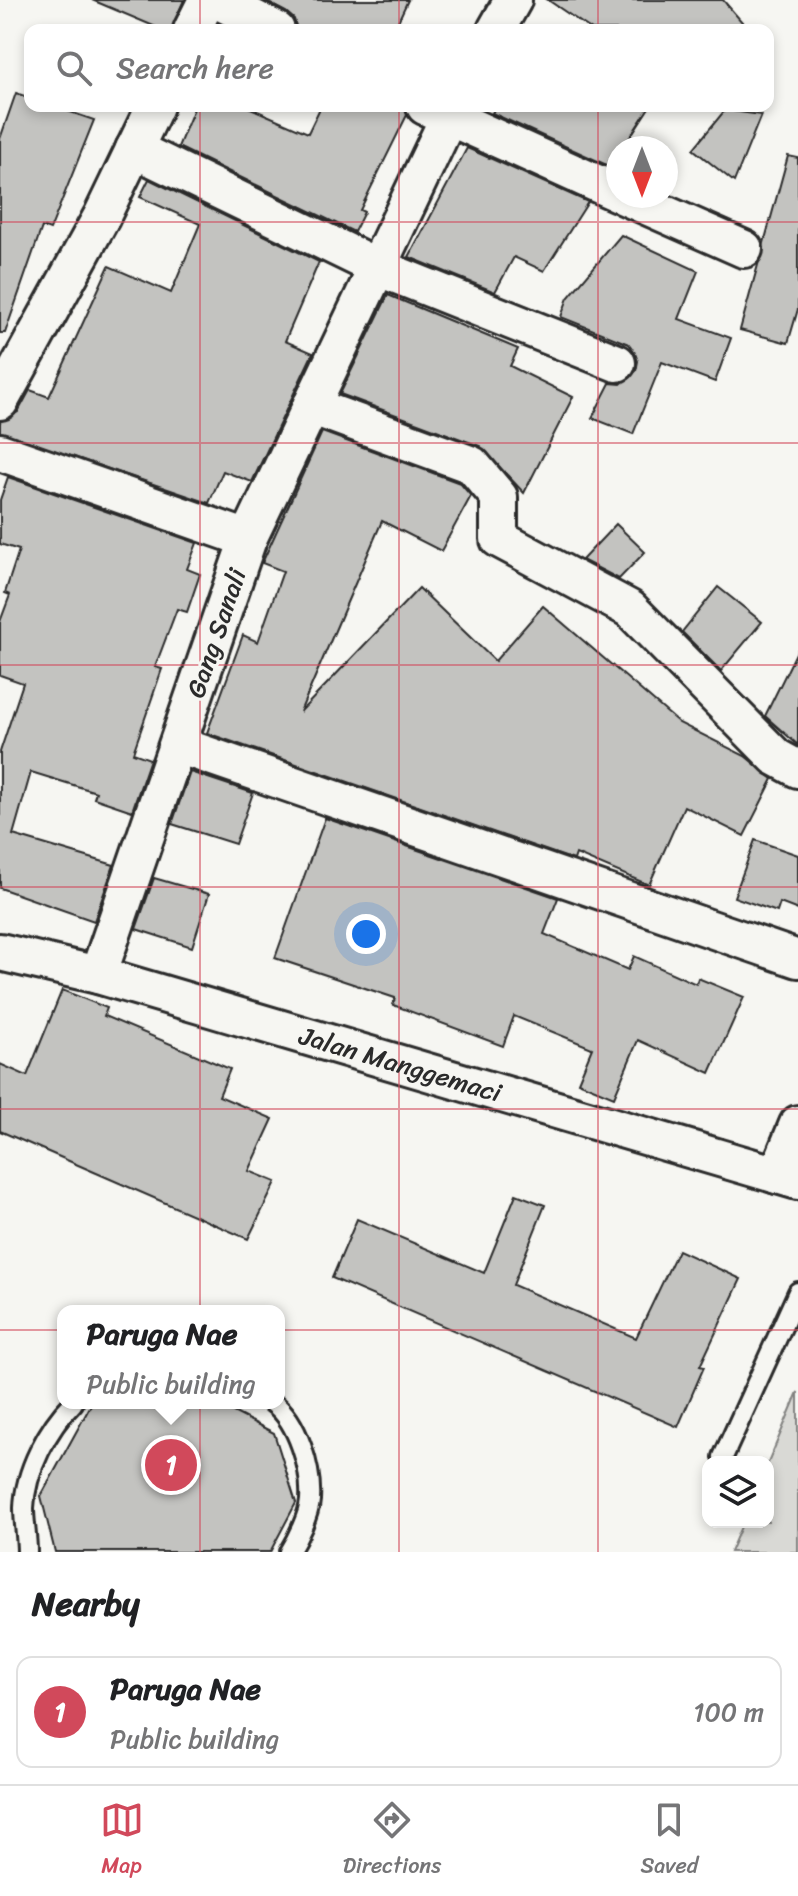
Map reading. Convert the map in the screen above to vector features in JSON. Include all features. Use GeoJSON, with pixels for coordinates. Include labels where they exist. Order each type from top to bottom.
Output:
{"type":"FeatureCollection","features":[{"type":"Feature","properties":{"kind":"street"},"geometry":{"type":"LineString","coordinates":[[195,24],[207,0]]}},
{"type":"Feature","properties":{"kind":"street"},"geometry":{"type":"LineString","coordinates":[[217,0],[264,24]]}},
{"type":"Feature","properties":{"kind":"street"},"geometry":{"type":"LineString","coordinates":[[499,24],[513,0]]}},
{"type":"Feature","properties":{"kind":"street"},"geometry":{"type":"LineString","coordinates":[[0,401],[152,112]]}},
{"type":"Feature","properties":{"kind":"street"},"geometry":{"type":"LineString","coordinates":[[248,539],[377,267],[441,112]]}},
{"type":"Feature","properties":{"kind":"street"},"geometry":{"type":"LineString","coordinates":[[446,112],[606,187]]}},
{"type":"Feature","properties":{"kind":"street"},"geometry":{"type":"LineString","coordinates":[[134,149],[377,267],[617,363]]}},
{"type":"Feature","properties":{"kind":"street"},"geometry":{"type":"LineString","coordinates":[[651,208],[744,249]]}},
{"type":"Feature","properties":{"kind":"street"},"geometry":{"type":"LineString","coordinates":[[311,406],[472,465],[499,497],[499,539],[630,609],[776,757],[798,769]]}},
{"type":"Feature","properties":{"kind":"street","name":"Gang Sanali"},"geometry":{"type":"LineString","coordinates":[[0,452],[248,539],[98,975]]}},
{"type":"Feature","properties":{"kind":"street"},"geometry":{"type":"LineString","coordinates":[[178,745],[798,959]]}},
{"type":"Feature","properties":{"kind":"street","name":"Jalan Manggemaci"},"geometry":{"type":"LineString","coordinates":[[0,952],[98,975],[787,1178]]}},
{"type":"Feature","properties":{"kind":"street"},"geometry":{"type":"LineString","coordinates":[[787,1178],[798,1124]]}},
{"type":"Feature","properties":{"kind":"lane"},"geometry":{"type":"LineString","coordinates":[[723,1456],[798,1292]]}},
{"type":"Feature","properties":{"kind":"lane"},"geometry":{"type":"LineString","coordinates":[[27,1552],[24,1507],[30,1477],[54,1422],[67,1409]]}},
{"type":"Feature","properties":{"kind":"lane"},"geometry":{"type":"LineString","coordinates":[[281,1409],[302,1448],[310,1501],[289,1552]]}},
{"type":"Feature","properties":{"kind":"shaded area"},"geometry":{"type":"Polygon","coordinates":[[[798,1392],[798,1552],[730,1552],[740,1528],[774,1528],[774,1456],[771,1456],[798,1392]]]}},
{"type":"Feature","properties":{"kind":"building"},"geometry":{"type":"Polygon","coordinates":[[[92,0],[184,0],[174,24],[149,24],[92,0]]]}},
{"type":"Feature","properties":{"kind":"building"},"geometry":{"type":"Polygon","coordinates":[[[263,0],[408,0],[397,24],[295,24],[286,12],[263,0]]]}},
{"type":"Feature","properties":{"kind":"building"},"geometry":{"type":"Polygon","coordinates":[[[548,0],[723,0],[744,24],[583,24],[548,0]]]}},
{"type":"Feature","properties":{"kind":"building"},"geometry":{"type":"Polygon","coordinates":[[[16,93],[24,96],[24,112],[71,112],[94,120],[50,230],[42,227],[5,333],[0,333],[0,139],[16,93]]]}},
{"type":"Feature","properties":{"kind":"building"},"geometry":{"type":"Polygon","coordinates":[[[193,112],[260,112],[308,133],[318,112],[406,112],[407,115],[360,210],[364,212],[354,232],[178,147],[193,112]]]}},
{"type":"Feature","properties":{"kind":"building"},"geometry":{"type":"Polygon","coordinates":[[[646,112],[631,136],[606,136],[606,165],[492,113],[646,112]]]}},
{"type":"Feature","properties":{"kind":"building"},"geometry":{"type":"Polygon","coordinates":[[[723,112],[761,115],[734,182],[693,149],[723,112]]]}},
{"type":"Feature","properties":{"kind":"building"},"geometry":{"type":"Polygon","coordinates":[[[467,148],[588,202],[544,271],[514,257],[495,292],[409,257],[467,148]]]}},
{"type":"Feature","properties":{"kind":"building"},"geometry":{"type":"Polygon","coordinates":[[[788,156],[798,158],[798,309],[788,343],[740,330],[788,156]]]}},
{"type":"Feature","properties":{"kind":"building"},"geometry":{"type":"Polygon","coordinates":[[[149,179],[319,262],[285,341],[313,353],[252,482],[223,471],[209,503],[0,432],[0,422],[18,412],[30,390],[49,397],[109,266],[171,293],[200,224],[140,197],[149,179]]]}},
{"type":"Feature","properties":{"kind":"building"},"geometry":{"type":"Polygon","coordinates":[[[621,235],[698,271],[679,319],[731,338],[715,382],[662,362],[633,434],[592,418],[610,383],[621,384],[636,371],[638,361],[634,351],[629,344],[561,317],[568,298],[621,235]]]}},
{"type":"Feature","properties":{"kind":"building"},"geometry":{"type":"Polygon","coordinates":[[[388,295],[518,349],[510,366],[573,397],[524,493],[480,446],[340,394],[388,295]]]}},
{"type":"Feature","properties":{"kind":"building"},"geometry":{"type":"Polygon","coordinates":[[[322,432],[460,483],[471,496],[441,551],[382,521],[300,712],[419,588],[495,661],[543,606],[679,723],[745,756],[773,779],[744,836],[684,806],[649,885],[576,854],[574,860],[207,733],[243,635],[258,642],[283,571],[262,563],[322,432]]]}},
{"type":"Feature","properties":{"kind":"building"},"geometry":{"type":"Polygon","coordinates":[[[8,477],[197,543],[187,569],[200,574],[187,612],[177,609],[155,667],[162,669],[133,753],[150,759],[132,811],[94,798],[96,792],[31,772],[13,835],[114,865],[94,921],[0,888],[0,752],[23,683],[0,675],[0,622],[10,595],[5,593],[19,550],[0,544],[0,500],[8,477]]]}},
{"type":"Feature","properties":{"kind":"building"},"geometry":{"type":"Polygon","coordinates":[[[616,524],[645,552],[619,579],[582,560],[616,524]]]}},
{"type":"Feature","properties":{"kind":"building"},"geometry":{"type":"Polygon","coordinates":[[[718,587],[762,622],[721,671],[682,632],[718,587]]]}},
{"type":"Feature","properties":{"kind":"building"},"geometry":{"type":"Polygon","coordinates":[[[798,649],[798,745],[765,716],[798,649]]]}},
{"type":"Feature","properties":{"kind":"building"},"geometry":{"type":"Polygon","coordinates":[[[190,772],[253,793],[235,844],[172,824],[190,772]]]}},
{"type":"Feature","properties":{"kind":"building"},"geometry":{"type":"Polygon","coordinates":[[[325,818],[558,898],[544,934],[628,970],[634,956],[696,984],[698,978],[744,997],[710,1073],[638,1040],[614,1097],[578,1082],[592,1048],[514,1016],[503,1046],[393,1005],[395,998],[275,958],[325,818]]]}},
{"type":"Feature","properties":{"kind":"building"},"geometry":{"type":"Polygon","coordinates":[[[755,840],[798,855],[798,910],[780,903],[777,912],[734,897],[755,840]]]}},
{"type":"Feature","properties":{"kind":"building"},"geometry":{"type":"Polygon","coordinates":[[[154,878],[209,894],[192,947],[136,929],[154,878]]]}},
{"type":"Feature","properties":{"kind":"building"},"geometry":{"type":"Polygon","coordinates":[[[62,990],[107,1008],[104,1016],[230,1069],[219,1096],[273,1119],[249,1171],[276,1182],[248,1239],[0,1131],[0,1064],[27,1076],[62,990]]]}},
{"type":"Feature","properties":{"kind":"building"},"geometry":{"type":"Polygon","coordinates":[[[516,1194],[545,1205],[513,1285],[636,1338],[678,1250],[741,1279],[700,1366],[704,1367],[678,1427],[332,1278],[357,1219],[484,1273],[516,1194]]]}},
{"type":"Feature","properties":{"kind":"building"},"geometry":{"type":"Polygon","coordinates":[[[89,1409],[228,1409],[274,1433],[296,1503],[270,1552],[55,1552],[41,1496],[89,1409]]]}},
{"type":"Feature","properties":{"kind":"place","name":"Paruga Nae"},"geometry":{"type":"Point","coordinates":[171,1465]}}]}
